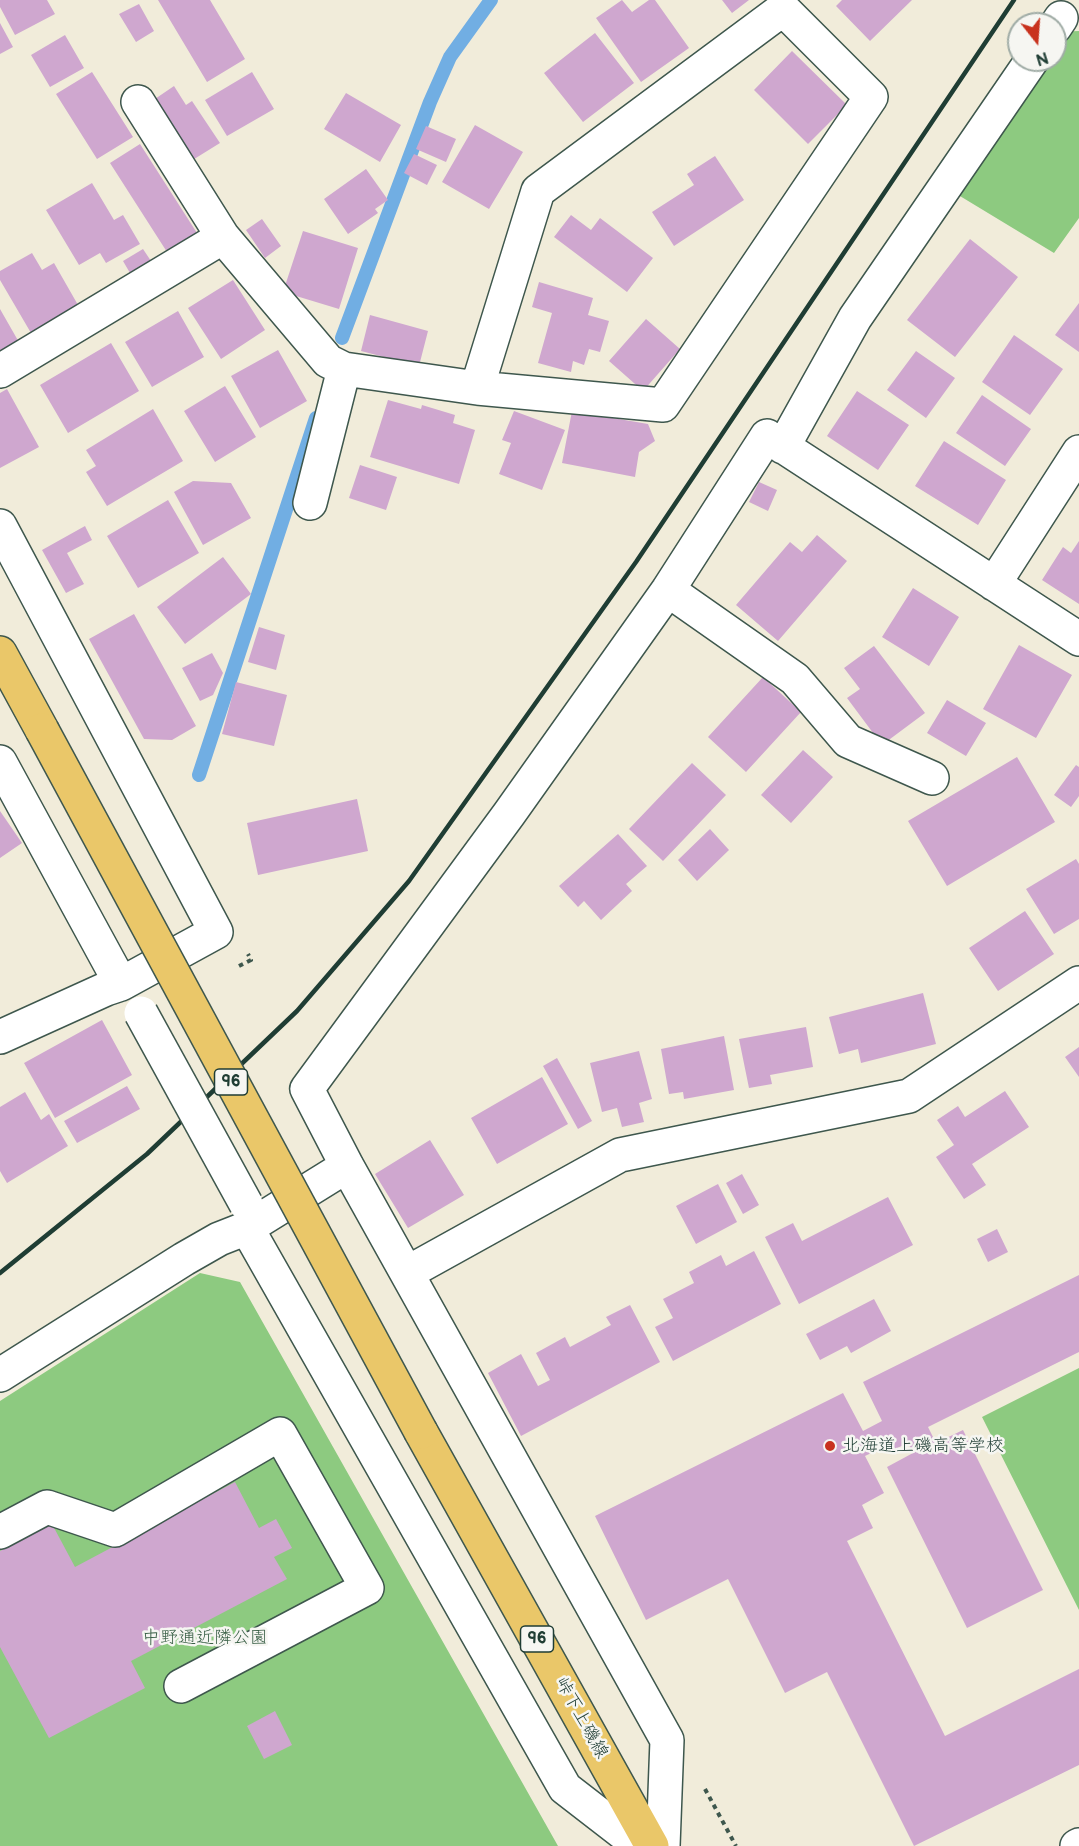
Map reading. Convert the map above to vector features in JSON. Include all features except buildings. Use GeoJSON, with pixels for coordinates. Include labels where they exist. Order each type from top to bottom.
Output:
{"type":"FeatureCollection","features":[{"type":"Feature","properties":{"kind":"main road","name":"峠下上磯線"},"geometry":{"type":"LineString","coordinates":[[0,653],[421,1432],[652,1846]]}},
{"type":"Feature","properties":{"kind":"street"},"geometry":{"type":"LineString","coordinates":[[138,102],[223,237],[328,361],[344,369],[477,388],[663,405],[872,97],[787,5],[538,191],[477,388]]}},
{"type":"Feature","properties":{"kind":"street"},"geometry":{"type":"LineString","coordinates":[[663,1846],[667,1740],[347,1166],[307,1089],[509,814],[775,441],[855,318],[1024,72]]}},
{"type":"Feature","properties":{"kind":"street"},"geometry":{"type":"LineString","coordinates":[[0,371],[223,237]]}},
{"type":"Feature","properties":{"kind":"street"},"geometry":{"type":"LineString","coordinates":[[310,503],[344,369]]}},
{"type":"Feature","properties":{"kind":"street"},"geometry":{"type":"LineString","coordinates":[[775,441],[1079,639]]}},
{"type":"Feature","properties":{"kind":"street"},"geometry":{"type":"LineString","coordinates":[[994,584],[1079,453]]}},
{"type":"Feature","properties":{"kind":"street"},"geometry":{"type":"LineString","coordinates":[[0,526],[216,932],[121,984],[0,1037]]}},
{"type":"Feature","properties":{"kind":"street"},"geometry":{"type":"LineString","coordinates":[[668,590],[795,679],[848,741],[932,778]]}},
{"type":"Feature","properties":{"kind":"street"},"geometry":{"type":"LineString","coordinates":[[0,762],[121,984]]}},
{"type":"Feature","properties":{"kind":"street"},"geometry":{"type":"LineString","coordinates":[[407,1273],[620,1155],[909,1096],[1079,983]]}},
{"type":"Feature","properties":{"kind":"street"},"geometry":{"type":"LineString","coordinates":[[141,1013],[246,1216],[565,1788],[640,1846]]}},
{"type":"Feature","properties":{"kind":"street"},"geometry":{"type":"LineString","coordinates":[[0,1375],[219,1239],[246,1216],[347,1166]]}},
{"type":"Feature","properties":{"kind":"street"},"geometry":{"type":"LineString","coordinates":[[0,1532],[47,1507],[115,1530],[280,1434],[367,1588],[181,1686]]}},
{"type":"Feature","properties":{"kind":"path"},"geometry":{"type":"LineString","coordinates":[[239,966],[251,960],[246,951]]}},
{"type":"Feature","properties":{"kind":"green space"},"geometry":{"type":"Polygon","coordinates":[[[1079,31],[1079,218],[1054,253],[950,190],[1025,72],[1067,72],[1067,32],[1079,31]]]}},
{"type":"Feature","properties":{"kind":"green space","name":"中野通近隣公園"},"geometry":{"type":"Polygon","coordinates":[[[200,1273],[240,1282],[558,1846],[0,1846],[0,1401],[200,1273]]]}},
{"type":"Feature","properties":{"kind":"green space"},"geometry":{"type":"Polygon","coordinates":[[[1079,1368],[1079,1610],[982,1417],[1079,1368]]]}},
{"type":"Feature","properties":{"kind":"waterway"},"geometry":{"type":"LineString","coordinates":[[342,338],[430,102],[450,57],[491,0]]}},
{"type":"Feature","properties":{"kind":"waterway"},"geometry":{"type":"LineString","coordinates":[[199,775],[316,418]]}},
{"type":"Feature","properties":{"kind":"railway"},"geometry":{"type":"LineString","coordinates":[[0,1273],[147,1154],[297,1011],[409,881],[636,562],[1014,0]]}},
{"type":"Feature","properties":{"kind":"place","name":"北海道上磯高等学校"},"geometry":{"type":"Point","coordinates":[830,1446]}}]}
